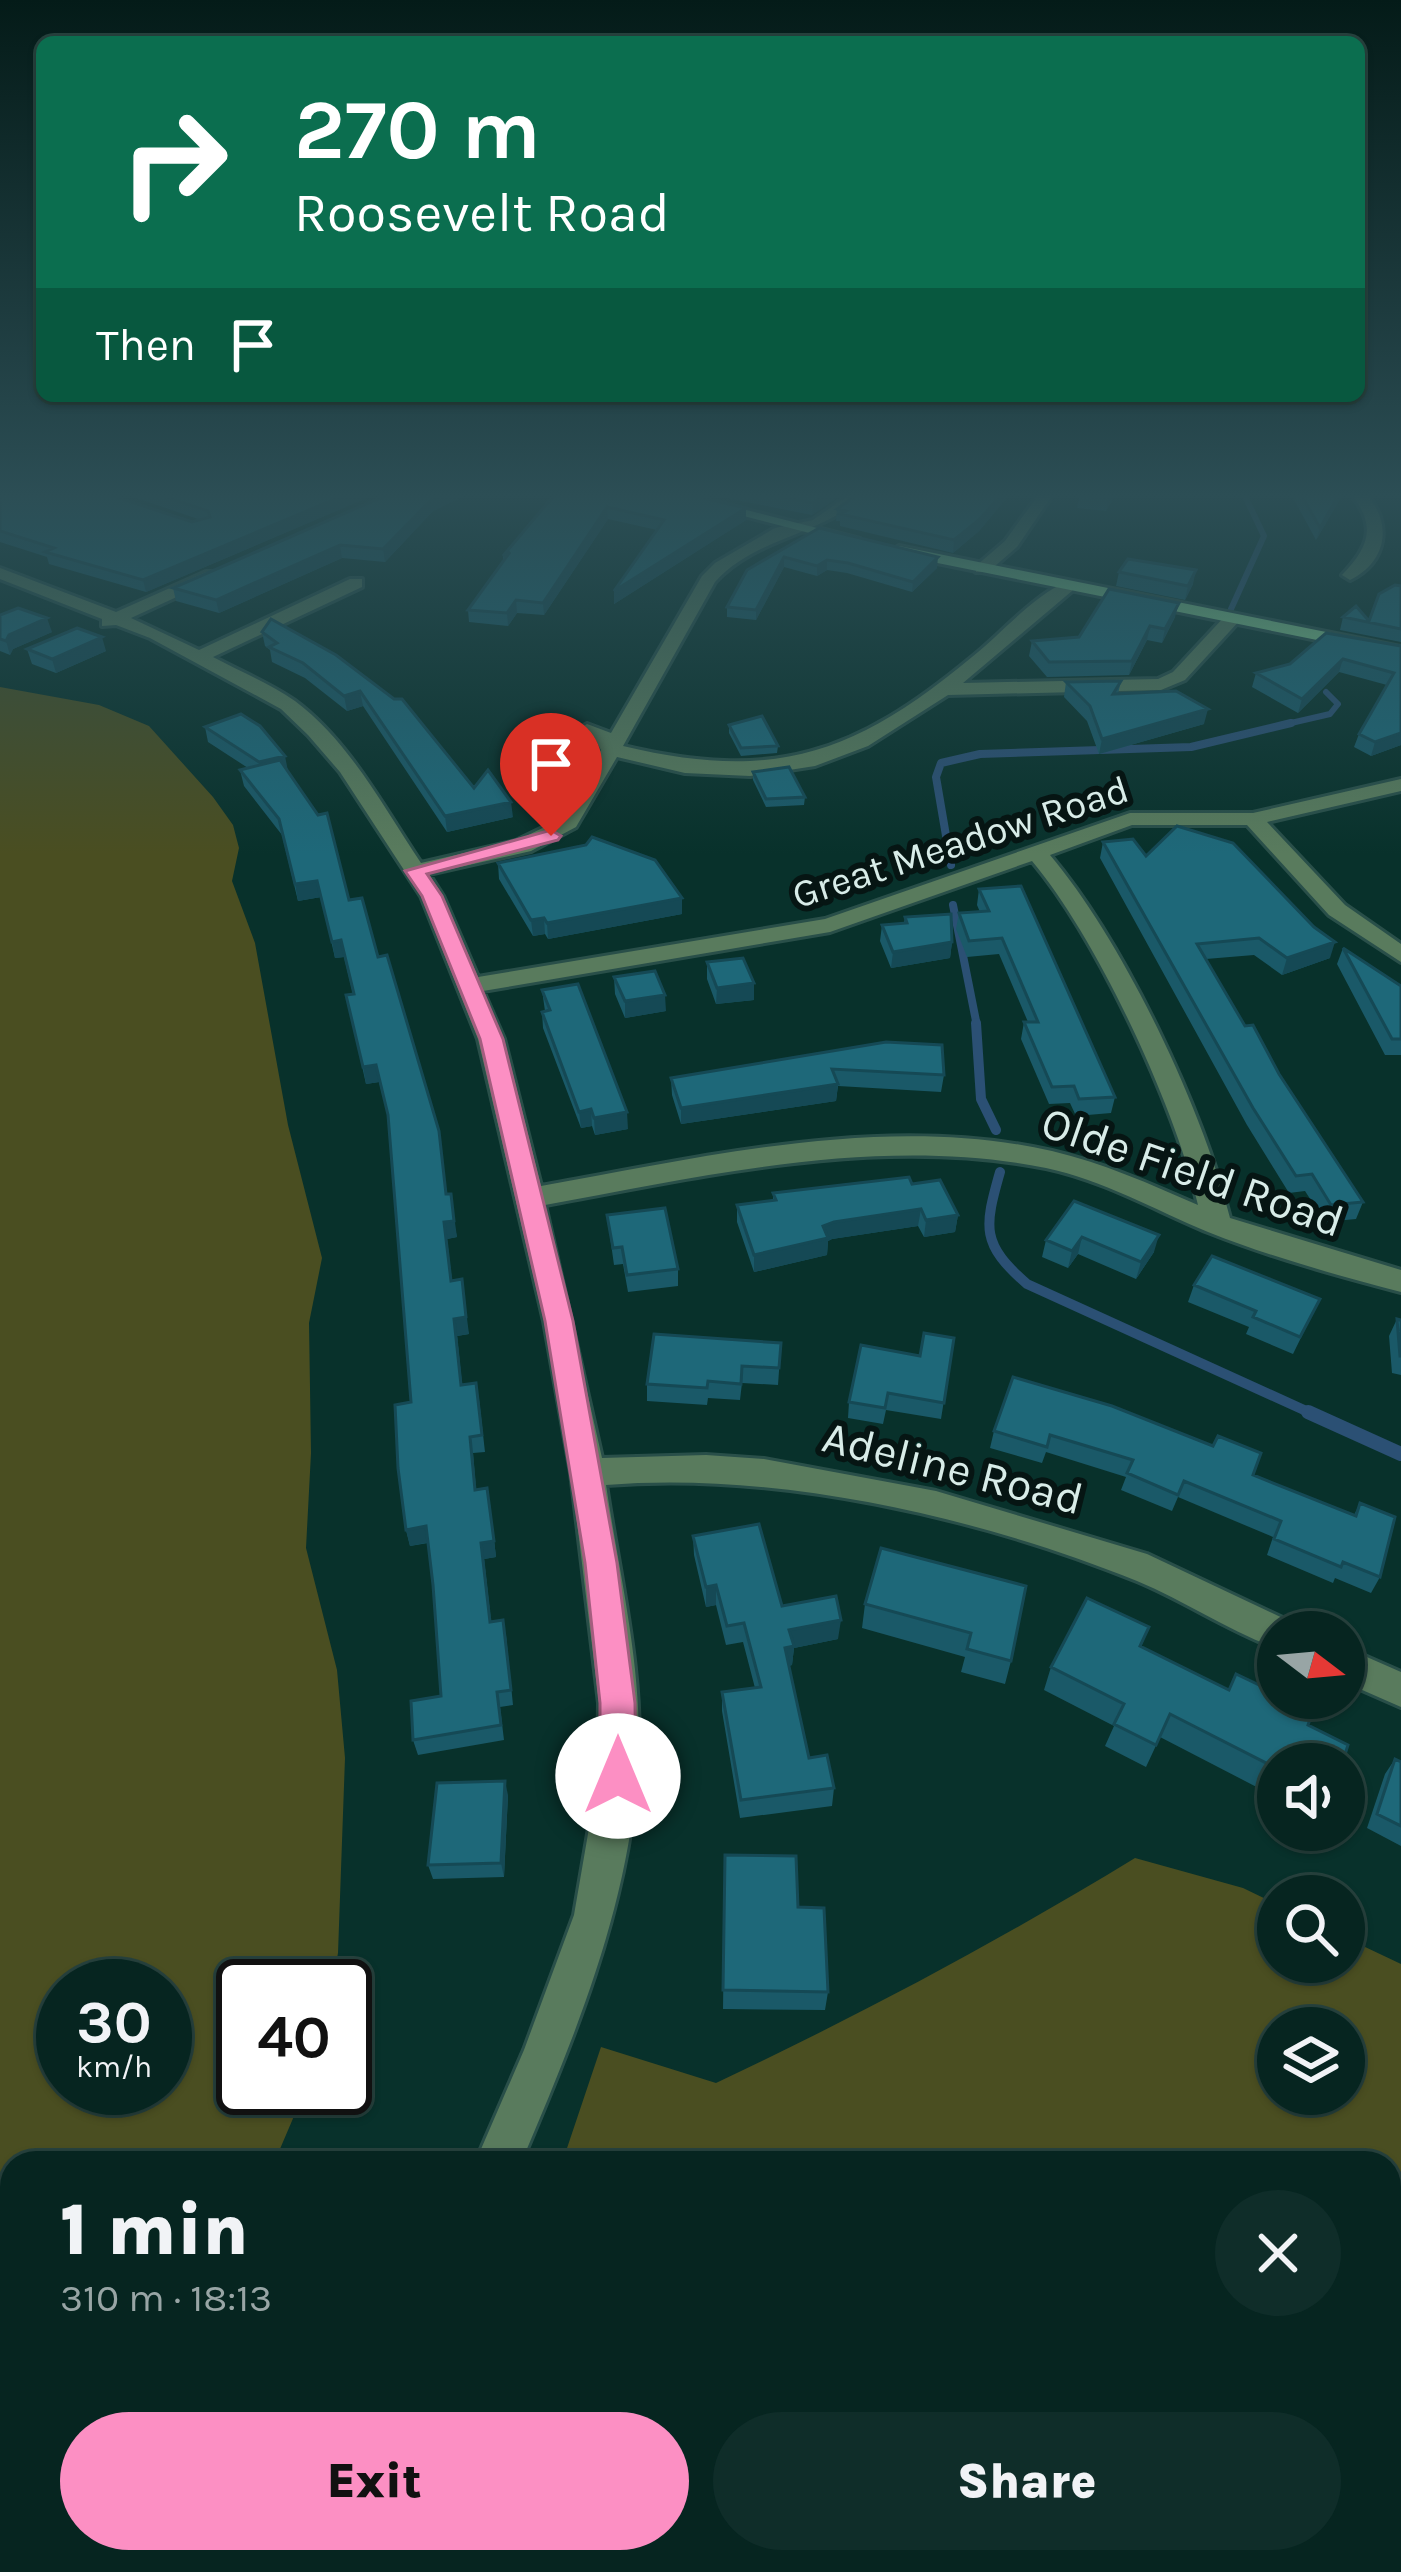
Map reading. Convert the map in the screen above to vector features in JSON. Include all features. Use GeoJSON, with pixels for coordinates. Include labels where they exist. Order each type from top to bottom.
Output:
{"type":"FeatureCollection","features":[{"type":"Feature","properties":{"kind":"main road"},"geometry":{"type":"LineString","coordinates":[[1207,614],[1401,652]]}},
{"type":"Feature","properties":{"kind":"street"},"geometry":{"type":"LineString","coordinates":[[108,614],[288,705],[315,731],[348,769],[432,896],[491,1039],[559,1321],[588,1473],[617,1703],[618,1776],[595,1915],[504,2151]]}},
{"type":"Feature","properties":{"kind":"street"},"geometry":{"type":"LineString","coordinates":[[81,633],[127,614]]}},
{"type":"Feature","properties":{"kind":"street"},"geometry":{"type":"LineString","coordinates":[[199,657],[290,614]]}},
{"type":"Feature","properties":{"kind":"street"},"geometry":{"type":"LineString","coordinates":[[415,871],[551,836],[569,823],[688,614]]}},
{"type":"Feature","properties":{"kind":"street"},"geometry":{"type":"LineString","coordinates":[[587,730],[601,732],[610,748],[655,761],[724,771],[792,766],[866,743],[946,689],[1033,614]]}},
{"type":"Feature","properties":{"kind":"street"},"geometry":{"type":"LineString","coordinates":[[946,689],[1161,684],[1179,676],[1232,619]]}},
{"type":"Feature","properties":{"kind":"street","name":"Great Meadow Road"},"geometry":{"type":"LineString","coordinates":[[470,986],[830,926],[1130,819],[1253,819],[1401,785]]}},
{"type":"Feature","properties":{"kind":"street"},"geometry":{"type":"LineString","coordinates":[[1253,819],[1337,910],[1401,955]]}},
{"type":"Feature","properties":{"kind":"street"},"geometry":{"type":"LineString","coordinates":[[1035,851],[1058,876],[1153,1046],[1207,1175],[1217,1225]]}},
{"type":"Feature","properties":{"kind":"street","name":"Olde Field Road"},"geometry":{"type":"LineString","coordinates":[[529,1198],[860,1148],[964,1145],[1096,1173],[1217,1225],[1348,1269],[1401,1281]]}},
{"type":"Feature","properties":{"kind":"street","name":"Adeline Road"},"geometry":{"type":"LineString","coordinates":[[588,1473],[637,1467],[736,1467],[834,1481],[967,1511],[1160,1575],[1257,1623]]}},
{"type":"Feature","properties":{"kind":"street"},"geometry":{"type":"LineString","coordinates":[[1365,1674],[1401,1690]]}},
{"type":"Feature","properties":{"kind":"green space"},"geometry":{"type":"Polygon","coordinates":[[[0,687],[99,705],[149,726],[233,825],[239,848],[232,881],[255,943],[288,1125],[322,1258],[309,1323],[311,1453],[306,1548],[337,1670],[345,1758],[337,1959],[216,1959],[216,2115],[294,2115],[279,2151],[0,2151],[0,687]]]}},
{"type":"Feature","properties":{"kind":"green space"},"geometry":{"type":"Polygon","coordinates":[[[1135,1858],[1257,1895],[1257,1983],[1365,1983],[1365,1947],[1401,1964],[1401,2151],[566,2151],[601,2047],[716,2083],[823,2031],[1135,1858]]]}},
{"type":"Feature","properties":{"kind":"building"},"geometry":{"type":"Polygon","coordinates":[[[1093,614],[1173,614],[1165,629],[1150,626],[1132,661],[1049,662],[1032,641],[1079,637],[1093,614]]]}},
{"type":"Feature","properties":{"kind":"building"},"geometry":{"type":"Polygon","coordinates":[[[1363,614],[1369,621],[1372,614],[1401,614],[1401,629],[1343,617],[1363,614]]]}},
{"type":"Feature","properties":{"kind":"building"},"geometry":{"type":"Polygon","coordinates":[[[0,615],[47,618],[9,635],[6,641],[0,639],[0,615]]]}},
{"type":"Feature","properties":{"kind":"building"},"geometry":{"type":"Polygon","coordinates":[[[271,619],[336,655],[394,699],[402,699],[474,788],[488,770],[511,802],[445,816],[360,691],[344,696],[303,663],[269,647],[277,643],[262,632],[271,619]]]}},
{"type":"Feature","properties":{"kind":"building"},"geometry":{"type":"Polygon","coordinates":[[[77,628],[102,637],[52,659],[27,649],[77,628]]]}},
{"type":"Feature","properties":{"kind":"building"},"geometry":{"type":"Polygon","coordinates":[[[1326,633],[1401,646],[1401,733],[1375,742],[1359,734],[1394,673],[1343,659],[1302,699],[1256,673],[1290,664],[1326,633]]]}},
{"type":"Feature","properties":{"kind":"building"},"geometry":{"type":"Polygon","coordinates":[[[1121,681],[1113,694],[1176,691],[1208,709],[1102,739],[1090,706],[1066,682],[1121,681]]]}},
{"type":"Feature","properties":{"kind":"building"},"geometry":{"type":"Polygon","coordinates":[[[241,714],[260,726],[285,756],[259,762],[205,727],[241,714]]]}},
{"type":"Feature","properties":{"kind":"building"},"geometry":{"type":"Polygon","coordinates":[[[762,716],[778,746],[741,748],[729,725],[762,716]]]}},
{"type":"Feature","properties":{"kind":"building"},"geometry":{"type":"Polygon","coordinates":[[[280,760],[318,815],[327,813],[349,900],[362,898],[378,957],[387,955],[439,1131],[454,1221],[444,1222],[451,1281],[462,1279],[466,1317],[454,1319],[461,1385],[476,1383],[482,1435],[470,1437],[475,1490],[487,1488],[494,1541],[481,1543],[490,1622],[503,1620],[511,1690],[497,1692],[501,1725],[413,1740],[411,1701],[441,1696],[426,1526],[406,1530],[398,1468],[395,1405],[411,1402],[388,1115],[376,1065],[363,1067],[346,995],[354,994],[341,940],[332,942],[317,881],[295,884],[279,819],[240,770],[280,760]]]}},
{"type":"Feature","properties":{"kind":"building"},"geometry":{"type":"Polygon","coordinates":[[[789,767],[805,797],[766,799],[753,772],[789,767]]]}},
{"type":"Feature","properties":{"kind":"building"},"geometry":{"type":"Polygon","coordinates":[[[1177,826],[1233,843],[1314,927],[1335,942],[1287,958],[1259,938],[1197,944],[1245,1026],[1253,1025],[1279,1074],[1363,1202],[1331,1205],[1312,1174],[1296,1176],[1103,842],[1133,839],[1146,856],[1177,826]]]}},
{"type":"Feature","properties":{"kind":"building"},"geometry":{"type":"Polygon","coordinates":[[[592,837],[655,860],[682,898],[547,923],[544,918],[531,920],[498,863],[586,845],[592,837]]]}},
{"type":"Feature","properties":{"kind":"building"},"geometry":{"type":"Polygon","coordinates":[[[1021,886],[1115,1097],[1079,1099],[1074,1086],[1052,1087],[1024,1022],[1038,1022],[1002,938],[969,941],[959,913],[989,911],[979,889],[1021,886]]]}},
{"type":"Feature","properties":{"kind":"building"},"geometry":{"type":"Polygon","coordinates":[[[951,914],[952,942],[893,952],[882,925],[907,923],[905,917],[951,914]]]}},
{"type":"Feature","properties":{"kind":"building"},"geometry":{"type":"Polygon","coordinates":[[[1343,948],[1401,986],[1401,1039],[1392,1039],[1343,948]]]}},
{"type":"Feature","properties":{"kind":"building"},"geometry":{"type":"Polygon","coordinates":[[[743,958],[754,983],[717,988],[707,962],[743,958]]]}},
{"type":"Feature","properties":{"kind":"building"},"geometry":{"type":"Polygon","coordinates":[[[655,971],[665,995],[625,1001],[614,977],[655,971]]]}},
{"type":"Feature","properties":{"kind":"building"},"geometry":{"type":"Polygon","coordinates":[[[578,984],[627,1112],[594,1118],[591,1109],[579,1112],[542,1012],[550,1010],[542,990],[578,984]]]}},
{"type":"Feature","properties":{"kind":"building"},"geometry":{"type":"Polygon","coordinates":[[[886,1042],[942,1045],[944,1075],[832,1069],[838,1084],[681,1108],[671,1078],[886,1042]]]}},
{"type":"Feature","properties":{"kind":"building"},"geometry":{"type":"Polygon","coordinates":[[[909,1177],[912,1184],[940,1180],[958,1215],[926,1220],[921,1209],[834,1222],[823,1226],[828,1238],[754,1255],[737,1205],[776,1200],[773,1193],[909,1177]]]}},
{"type":"Feature","properties":{"kind":"building"},"geometry":{"type":"Polygon","coordinates":[[[1074,1201],[1159,1235],[1141,1262],[1082,1237],[1072,1251],[1046,1240],[1074,1201]]]}},
{"type":"Feature","properties":{"kind":"building"},"geometry":{"type":"Polygon","coordinates":[[[665,1208],[678,1269],[627,1275],[622,1247],[613,1248],[607,1215],[665,1208]]]}},
{"type":"Feature","properties":{"kind":"building"},"geometry":{"type":"Polygon","coordinates":[[[1212,1256],[1320,1299],[1300,1337],[1253,1317],[1256,1311],[1194,1285],[1212,1256]]]}},
{"type":"Feature","properties":{"kind":"building"},"geometry":{"type":"Polygon","coordinates":[[[1397,1319],[1401,1320],[1401,1356],[1400,1356],[1397,1319]]]}},
{"type":"Feature","properties":{"kind":"building"},"geometry":{"type":"Polygon","coordinates":[[[924,1333],[954,1338],[944,1403],[888,1393],[885,1408],[849,1402],[861,1345],[920,1356],[924,1333]]]}},
{"type":"Feature","properties":{"kind":"building"},"geometry":{"type":"Polygon","coordinates":[[[654,1334],[781,1343],[779,1368],[742,1366],[741,1384],[708,1381],[707,1388],[647,1384],[654,1334]]]}},
{"type":"Feature","properties":{"kind":"building"},"geometry":{"type":"Polygon","coordinates":[[[1013,1377],[1112,1406],[1213,1446],[1218,1436],[1261,1453],[1253,1475],[1356,1516],[1360,1503],[1395,1517],[1380,1577],[1343,1562],[1341,1567],[1274,1539],[1281,1521],[1184,1481],[1178,1495],[1127,1473],[1133,1460],[1050,1435],[1047,1447],[994,1431],[1013,1377]]]}},
{"type":"Feature","properties":{"kind":"building"},"geometry":{"type":"Polygon","coordinates":[[[759,1524],[782,1606],[836,1596],[841,1620],[789,1630],[794,1646],[785,1648],[809,1758],[827,1755],[834,1788],[741,1800],[722,1692],[761,1687],[744,1623],[727,1626],[716,1585],[706,1587],[693,1536],[759,1524]]]}},
{"type":"Feature","properties":{"kind":"building"},"geometry":{"type":"Polygon","coordinates":[[[881,1548],[1026,1586],[1011,1661],[967,1649],[971,1633],[865,1604],[881,1548]]]}},
{"type":"Feature","properties":{"kind":"building"},"geometry":{"type":"Polygon","coordinates":[[[1087,1598],[1149,1627],[1140,1646],[1229,1690],[1236,1674],[1257,1684],[1257,1719],[1310,1719],[1308,1725],[1344,1743],[1257,1743],[1257,1758],[1170,1714],[1156,1745],[1114,1724],[1124,1704],[1051,1667],[1087,1598]]]}},
{"type":"Feature","properties":{"kind":"building"},"geometry":{"type":"Polygon","coordinates":[[[1395,1759],[1401,1762],[1401,1826],[1377,1814],[1395,1759]]]}},
{"type":"Feature","properties":{"kind":"building"},"geometry":{"type":"Polygon","coordinates":[[[505,1781],[501,1863],[428,1865],[437,1783],[505,1781]]]}},
{"type":"Feature","properties":{"kind":"building"},"geometry":{"type":"Polygon","coordinates":[[[725,1855],[796,1856],[798,1907],[824,1908],[828,1992],[723,1990],[725,1855]]]}},
{"type":"Feature","properties":{"kind":"waterway"},"geometry":{"type":"LineString","coordinates":[[1291,723],[1330,714],[1338,704],[1326,692]]}},
{"type":"Feature","properties":{"kind":"waterway"},"geometry":{"type":"LineString","coordinates":[[951,865],[936,777],[941,763],[980,754],[1191,747],[1291,723]]}},
{"type":"Feature","properties":{"kind":"waterway"},"geometry":{"type":"LineString","coordinates":[[1278,726],[1291,723]]}},
{"type":"Feature","properties":{"kind":"waterway"},"geometry":{"type":"LineString","coordinates":[[953,905],[977,1026]]}},
{"type":"Feature","properties":{"kind":"waterway"},"geometry":{"type":"LineString","coordinates":[[976,1023],[981,1099],[996,1130]]}},
{"type":"Feature","properties":{"kind":"waterway"},"geometry":{"type":"LineString","coordinates":[[1000,1172],[990,1234],[1001,1258],[1027,1284],[1315,1415]]}},
{"type":"Feature","properties":{"kind":"waterway"},"geometry":{"type":"LineString","coordinates":[[1308,1412],[1401,1454]]}},
{"type":"Feature","properties":{"kind":"route"},"geometry":{"type":"LineString","coordinates":[[551,836],[415,871],[432,896],[491,1039],[559,1321],[601,1563],[617,1703],[618,1776]]}}]}
